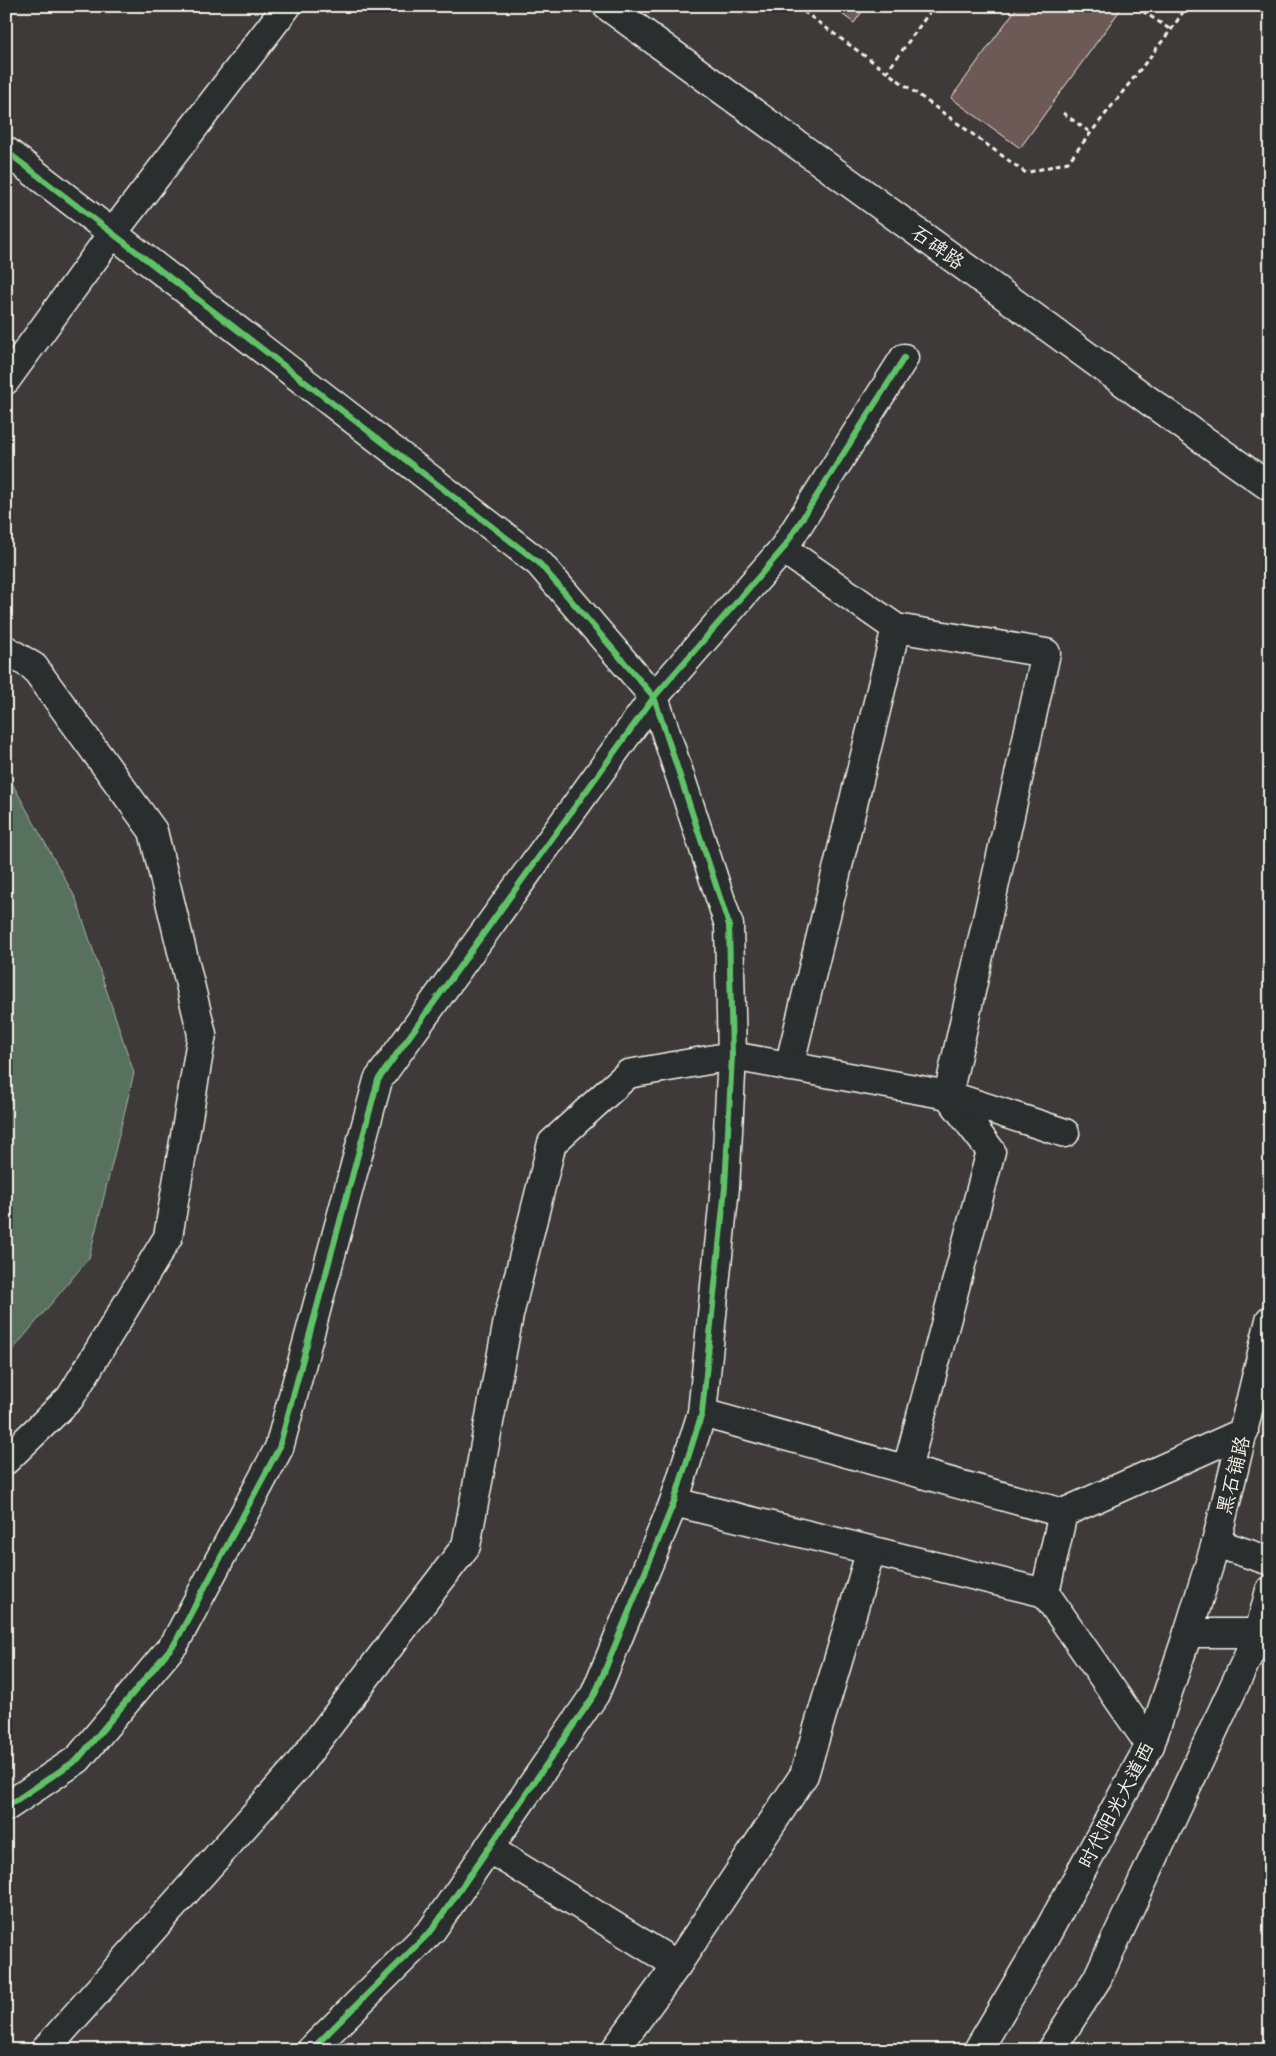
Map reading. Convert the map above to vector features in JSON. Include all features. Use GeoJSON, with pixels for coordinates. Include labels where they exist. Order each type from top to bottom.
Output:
{"type":"FeatureCollection","features":[{"type":"Feature","properties":{"kind":"street"},"geometry":{"type":"LineString","coordinates":[[6,380],[112,234],[287,6]]}},
{"type":"Feature","properties":{"kind":"street","name":"石碑路"},"geometry":{"type":"LineString","coordinates":[[608,6],[1270,487]]}},
{"type":"Feature","properties":{"kind":"street"},"geometry":{"type":"LineString","coordinates":[[6,151],[539,563],[654,697],[729,925],[732,1056],[725,1187],[702,1413],[674,1502],[595,1694],[432,1930],[311,2050]]}},
{"type":"Feature","properties":{"kind":"street"},"geometry":{"type":"LineString","coordinates":[[6,1807],[78,1759],[175,1643],[279,1448],[378,1080],[654,697],[783,548],[904,358]]}},
{"type":"Feature","properties":{"kind":"street"},"geometry":{"type":"LineString","coordinates":[[783,548],[896,628],[1046,653],[948,1094],[991,1151],[907,1470]]}},
{"type":"Feature","properties":{"kind":"street"},"geometry":{"type":"LineString","coordinates":[[789,1067],[896,628]]}},
{"type":"Feature","properties":{"kind":"street"},"geometry":{"type":"LineString","coordinates":[[6,650],[34,667],[153,831],[202,1034],[168,1236],[70,1398],[6,1460]]}},
{"type":"Feature","properties":{"kind":"street"},"geometry":{"type":"LineString","coordinates":[[45,2050],[297,1767],[466,1546],[509,1315],[552,1143],[628,1074],[732,1056],[948,1094],[1065,1133]]}},
{"type":"Feature","properties":{"kind":"street","name":"黑石铺路"},"geometry":{"type":"LineString","coordinates":[[1216,1543],[1270,1320]]}},
{"type":"Feature","properties":{"kind":"street"},"geometry":{"type":"LineString","coordinates":[[702,1413],[1063,1513],[1244,1432]]}},
{"type":"Feature","properties":{"kind":"street"},"geometry":{"type":"LineString","coordinates":[[674,1502],[1045,1593],[1150,1745]]}},
{"type":"Feature","properties":{"kind":"street"},"geometry":{"type":"LineString","coordinates":[[1045,1593],[1063,1513]]}},
{"type":"Feature","properties":{"kind":"street"},"geometry":{"type":"LineString","coordinates":[[1216,1543],[1270,1561]]}},
{"type":"Feature","properties":{"kind":"street","name":"时代阳光大道西"},"geometry":{"type":"LineString","coordinates":[[978,2050],[1046,1935],[1150,1745],[1216,1543]]}},
{"type":"Feature","properties":{"kind":"street"},"geometry":{"type":"LineString","coordinates":[[615,2050],[677,1965],[804,1775],[872,1550]]}},
{"type":"Feature","properties":{"kind":"street"},"geometry":{"type":"LineString","coordinates":[[1051,2050],[1097,1979],[1264,1634],[1270,1590]]}},
{"type":"Feature","properties":{"kind":"street"},"geometry":{"type":"LineString","coordinates":[[1188,1633],[1264,1634]]}},
{"type":"Feature","properties":{"kind":"street"},"geometry":{"type":"LineString","coordinates":[[488,1848],[677,1965]]}},
{"type":"Feature","properties":{"kind":"path"},"geometry":{"type":"LineString","coordinates":[[796,6],[1026,173],[1068,162],[1172,30],[1187,6]]}},
{"type":"Feature","properties":{"kind":"path"},"geometry":{"type":"LineString","coordinates":[[886,73],[934,6]]}},
{"type":"Feature","properties":{"kind":"path"},"geometry":{"type":"LineString","coordinates":[[1136,6],[1172,30]]}},
{"type":"Feature","properties":{"kind":"path"},"geometry":{"type":"LineString","coordinates":[[1063,112],[1091,134]]}},
{"type":"Feature","properties":{"kind":"green space"},"geometry":{"type":"Polygon","coordinates":[[[6,772],[76,899],[134,1073],[89,1258],[6,1358],[6,772]]]}},
{"type":"Feature","properties":{"kind":"building"},"geometry":{"type":"Polygon","coordinates":[[[831,6],[866,6],[854,23],[831,6]]]}},
{"type":"Feature","properties":{"kind":"building"},"geometry":{"type":"Polygon","coordinates":[[[1018,6],[1123,6],[1020,148],[951,98],[1018,6]]]}},
{"type":"Feature","properties":{"kind":"cycle path"},"geometry":{"type":"LineString","coordinates":[[6,151],[539,563],[654,697],[729,925],[732,1056],[725,1187],[702,1413],[674,1502],[595,1694],[432,1930],[311,2050]]}},
{"type":"Feature","properties":{"kind":"cycle path"},"geometry":{"type":"LineString","coordinates":[[6,1807],[78,1759],[175,1643],[279,1448],[378,1080],[654,697],[783,549],[904,358]]}}]}
